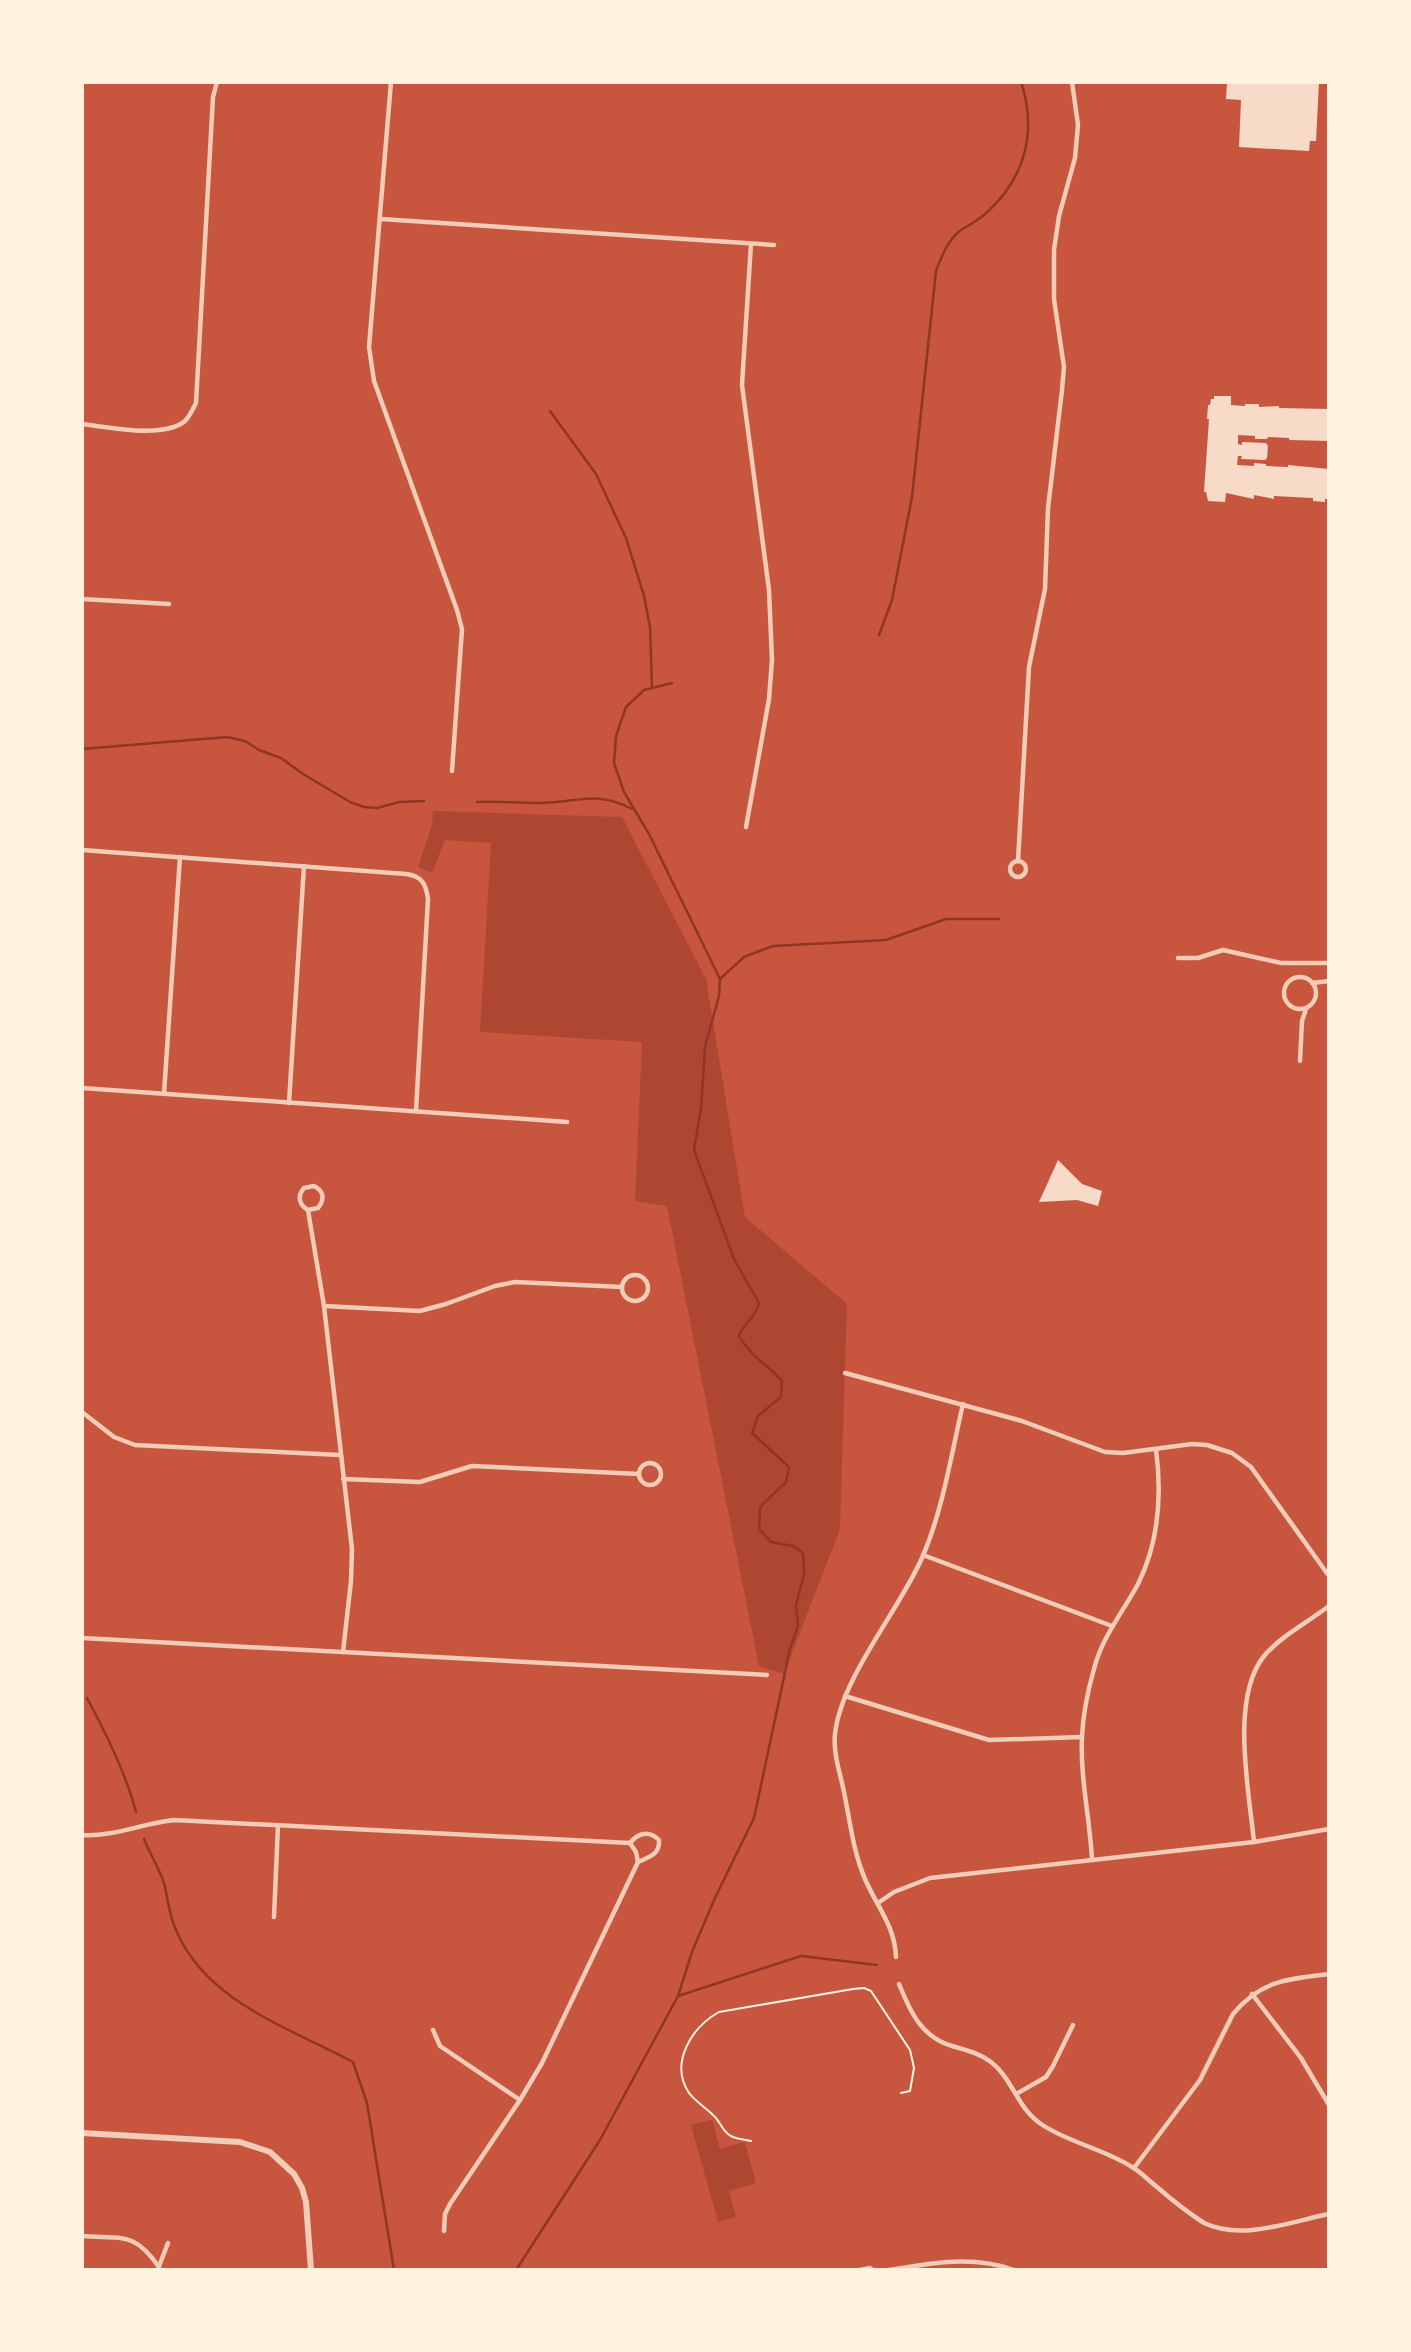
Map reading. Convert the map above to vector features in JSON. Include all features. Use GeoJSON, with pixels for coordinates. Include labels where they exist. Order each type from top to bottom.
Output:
{"type":"FeatureCollection","features":[{"type":"Feature","properties":{"kind":"street"},"geometry":{"type":"LineString","coordinates":[[82,424],[163,430],[185,421],[196,402],[213,97],[218,82]]}},
{"type":"Feature","properties":{"kind":"street"},"geometry":{"type":"LineString","coordinates":[[391,82],[370,361],[374,381],[462,629],[452,771]]}},
{"type":"Feature","properties":{"kind":"street"},"geometry":{"type":"LineString","coordinates":[[1018,861],[1029,667],[1045,589],[1048,508],[1062,390],[1063,359],[1054,299],[1054,250],[1059,216],[1075,158],[1078,125],[1072,82]]}},
{"type":"Feature","properties":{"kind":"street"},"geometry":{"type":"LineString","coordinates":[[381,219],[774,245]]}},
{"type":"Feature","properties":{"kind":"street"},"geometry":{"type":"LineString","coordinates":[[747,827],[769,699],[772,660],[769,590],[742,385],[751,244]]}},
{"type":"Feature","properties":{"kind":"street"},"geometry":{"type":"LineString","coordinates":[[82,599],[169,604]]}},
{"type":"Feature","properties":{"kind":"street"},"geometry":{"type":"LineString","coordinates":[[82,850],[417,876],[424,882],[428,899],[416,1111]]}},
{"type":"Feature","properties":{"kind":"street"},"geometry":{"type":"LineString","coordinates":[[164,1094],[180,857]]}},
{"type":"Feature","properties":{"kind":"street"},"geometry":{"type":"LineString","coordinates":[[289,1103],[304,866]]}},
{"type":"Feature","properties":{"kind":"street"},"geometry":{"type":"LineString","coordinates":[[1178,958],[1198,958],[1223,950],[1281,963],[1329,963]]}},
{"type":"Feature","properties":{"kind":"street"},"geometry":{"type":"LineString","coordinates":[[1306,1008],[1292,1006],[1286,999],[1285,989],[1290,981],[1299,977],[1312,983],[1329,981]]}},
{"type":"Feature","properties":{"kind":"street"},"geometry":{"type":"LineString","coordinates":[[1300,1061],[1302,1021],[1306,1008],[1316,997],[1312,983]]}},
{"type":"Feature","properties":{"kind":"street"},"geometry":{"type":"LineString","coordinates":[[82,1088],[567,1122]]}},
{"type":"Feature","properties":{"kind":"street"},"geometry":{"type":"LineString","coordinates":[[308,1210],[318,1208],[323,1198],[319,1188],[314,1186],[300,1192],[300,1203],[308,1210],[324,1306],[352,1549],[343,1652]]}},
{"type":"Feature","properties":{"kind":"street"},"geometry":{"type":"LineString","coordinates":[[636,1275],[643,1278],[648,1290],[636,1301],[628,1298],[622,1287],[625,1280],[636,1275]]}},
{"type":"Feature","properties":{"kind":"street"},"geometry":{"type":"LineString","coordinates":[[324,1306],[420,1311],[515,1282],[622,1287]]}},
{"type":"Feature","properties":{"kind":"street"},"geometry":{"type":"LineString","coordinates":[[845,1373],[1022,1421],[1105,1452],[1123,1453],[1192,1444],[1207,1445],[1232,1453],[1245,1462],[1329,1576]]}},
{"type":"Feature","properties":{"kind":"street"},"geometry":{"type":"LineString","coordinates":[[896,1957],[890,1924],[858,1861],[835,1753],[835,1735],[845,1696],[902,1598],[923,1555],[939,1507],[963,1404]]}},
{"type":"Feature","properties":{"kind":"street"},"geometry":{"type":"LineString","coordinates":[[82,1412],[114,1437],[135,1445],[340,1455]]}},
{"type":"Feature","properties":{"kind":"street"},"geometry":{"type":"LineString","coordinates":[[1092,1860],[1082,1737],[1094,1666],[1112,1626],[1138,1583],[1153,1538],[1160,1498],[1156,1449]]}},
{"type":"Feature","properties":{"kind":"street"},"geometry":{"type":"LineString","coordinates":[[651,1463],[659,1469],[660,1476],[657,1483],[647,1485],[641,1481],[639,1474],[641,1467],[651,1463]]}},
{"type":"Feature","properties":{"kind":"street"},"geometry":{"type":"LineString","coordinates":[[343,1479],[420,1482],[472,1466],[639,1474]]}},
{"type":"Feature","properties":{"kind":"street"},"geometry":{"type":"LineString","coordinates":[[923,1555],[1112,1626]]}},
{"type":"Feature","properties":{"kind":"street"},"geometry":{"type":"LineString","coordinates":[[1254,1842],[1243,1721],[1251,1680],[1256,1668],[1271,1649],[1329,1606]]}},
{"type":"Feature","properties":{"kind":"street"},"geometry":{"type":"LineString","coordinates":[[82,1638],[767,1675]]}},
{"type":"Feature","properties":{"kind":"street"},"geometry":{"type":"LineString","coordinates":[[845,1696],[989,1740],[1082,1737]]}},
{"type":"Feature","properties":{"kind":"street"},"geometry":{"type":"LineString","coordinates":[[82,1835],[113,1833],[144,1824],[174,1820],[630,1843]]}},
{"type":"Feature","properties":{"kind":"street"},"geometry":{"type":"LineString","coordinates":[[274,1917],[278,1825]]}},
{"type":"Feature","properties":{"kind":"street"},"geometry":{"type":"LineString","coordinates":[[878,1903],[894,1892],[930,1878],[1254,1842],[1329,1829]]}},
{"type":"Feature","properties":{"kind":"street"},"geometry":{"type":"LineString","coordinates":[[630,1843],[644,1833],[653,1834],[659,1840],[656,1853],[638,1862]]}},
{"type":"Feature","properties":{"kind":"street"},"geometry":{"type":"LineString","coordinates":[[444,2231],[445,2214],[450,2204],[520,2100],[548,2052],[638,1862],[630,1843]]}},
{"type":"Feature","properties":{"kind":"street"},"geometry":{"type":"LineString","coordinates":[[1134,2168],[1192,2092],[1233,2014],[1252,1994],[1282,1980],[1329,1974]]}},
{"type":"Feature","properties":{"kind":"street"},"geometry":{"type":"LineString","coordinates":[[899,1984],[906,2004],[919,2025],[948,2045],[975,2052],[997,2066],[1021,2106],[1040,2123],[1134,2168],[1186,2211],[1214,2228],[1244,2231],[1329,2214]]}},
{"type":"Feature","properties":{"kind":"street"},"geometry":{"type":"LineString","coordinates":[[1252,1994],[1301,2058],[1329,2105]]}},
{"type":"Feature","properties":{"kind":"street"},"geometry":{"type":"LineString","coordinates":[[1016,2094],[1045,2077],[1073,2025]]}},
{"type":"Feature","properties":{"kind":"street"},"geometry":{"type":"LineString","coordinates":[[433,2030],[440,2046],[520,2100]]}},
{"type":"Feature","properties":{"kind":"street"},"geometry":{"type":"LineString","coordinates":[[82,2133],[240,2141],[270,2152],[294,2174],[302,2188],[306,2202],[311,2270]]}},
{"type":"Feature","properties":{"kind":"street"},"geometry":{"type":"LineString","coordinates":[[82,2236],[137,2242],[146,2249],[158,2268]]}},
{"type":"Feature","properties":{"kind":"street"},"geometry":{"type":"LineString","coordinates":[[158,2268],[168,2243]]}},
{"type":"Feature","properties":{"kind":"street"},"geometry":{"type":"LineString","coordinates":[[889,2270],[931,2263],[974,2261],[1014,2270]]}},
{"type":"Feature","properties":{"kind":"street"},"geometry":{"type":"LineString","coordinates":[[860,2270],[873,2270]]}},
{"type":"Feature","properties":{"kind":"path"},"geometry":{"type":"LineString","coordinates":[[751,2141],[726,2133],[717,2118],[690,2094],[681,2065],[691,2036],[707,2018],[719,2012],[852,1989],[864,1988],[871,1991],[903,2036],[914,2060],[910,2091],[901,2093]]}},
{"type":"Feature","properties":{"kind":"shaded area"},"geometry":{"type":"Polygon","coordinates":[[[433,811],[622,817],[706,979],[745,1217],[847,1304],[840,1529],[784,1674],[759,1666],[667,1206],[635,1201],[642,1042],[480,1032],[491,843],[445,840],[432,873],[418,867],[432,825],[433,811]]]}},
{"type":"Feature","properties":{"kind":"shaded area"},"geometry":{"type":"Polygon","coordinates":[[[712,2120],[720,2149],[745,2142],[756,2183],[729,2191],[736,2217],[718,2222],[691,2125],[712,2120]]]}},
{"type":"Feature","properties":{"kind":"building"},"geometry":{"type":"Polygon","coordinates":[[[1319,82],[1316,141],[1310,141],[1309,151],[1239,147],[1241,100],[1226,99],[1227,83],[1319,82]]]}},
{"type":"Feature","properties":{"kind":"building"},"geometry":{"type":"Polygon","coordinates":[[[1214,396],[1231,396],[1231,405],[1259,404],[1259,407],[1329,409],[1329,441],[1268,437],[1255,439],[1255,436],[1238,435],[1238,444],[1266,443],[1268,446],[1265,460],[1241,459],[1242,456],[1238,456],[1237,465],[1254,466],[1254,463],[1329,469],[1329,499],[1325,499],[1325,502],[1313,501],[1313,498],[1274,496],[1274,499],[1254,495],[1254,499],[1226,493],[1225,502],[1208,501],[1204,492],[1207,419],[1208,405],[1214,396]]]}},
{"type":"Feature","properties":{"kind":"building"},"geometry":{"type":"Polygon","coordinates":[[[1058,1160],[1082,1184],[1102,1191],[1098,1206],[1077,1200],[1039,1202],[1058,1160]]]}},
{"type":"Feature","properties":{"kind":"waterway"},"geometry":{"type":"LineString","coordinates":[[879,635],[892,600],[912,497],[936,271],[952,239],[998,202],[1018,171],[1024,155],[1028,120],[1021,82]]}},
{"type":"Feature","properties":{"kind":"waterway"},"geometry":{"type":"LineString","coordinates":[[550,411],[596,474],[626,538],[644,596],[650,627],[652,687]]}},
{"type":"Feature","properties":{"kind":"waterway"},"geometry":{"type":"LineString","coordinates":[[516,2270],[600,2140],[678,1996],[692,1952],[714,1900],[754,1818],[790,1649],[798,1626],[796,1605],[804,1575],[803,1553],[793,1546],[771,1542],[759,1529],[760,1507],[786,1482],[789,1467],[752,1433],[758,1416],[781,1397],[782,1381],[749,1350],[739,1336],[759,1303],[734,1259],[694,1150],[701,1108],[705,1046],[719,996],[720,979],[649,834],[624,792],[614,763],[616,736],[626,707],[644,690],[672,683]]}},
{"type":"Feature","properties":{"kind":"waterway"},"geometry":{"type":"LineString","coordinates":[[82,749],[227,737],[245,741],[259,750],[281,758],[350,802],[364,807],[377,808],[399,802],[424,801]]}},
{"type":"Feature","properties":{"kind":"waterway"},"geometry":{"type":"LineString","coordinates":[[477,802],[550,803],[595,799],[619,803],[632,809]]}},
{"type":"Feature","properties":{"kind":"waterway"},"geometry":{"type":"LineString","coordinates":[[720,979],[744,957],[773,946],[886,940],[946,919],[999,919]]}},
{"type":"Feature","properties":{"kind":"waterway"},"geometry":{"type":"LineString","coordinates":[[87,1698],[115,1754],[136,1812]]}},
{"type":"Feature","properties":{"kind":"waterway"},"geometry":{"type":"LineString","coordinates":[[144,1839],[164,1883],[176,1930],[190,1955],[207,1976],[252,2010],[353,2062],[367,2103],[394,2270]]}},
{"type":"Feature","properties":{"kind":"waterway"},"geometry":{"type":"LineString","coordinates":[[678,1996],[801,1956],[877,1965]]}}]}
